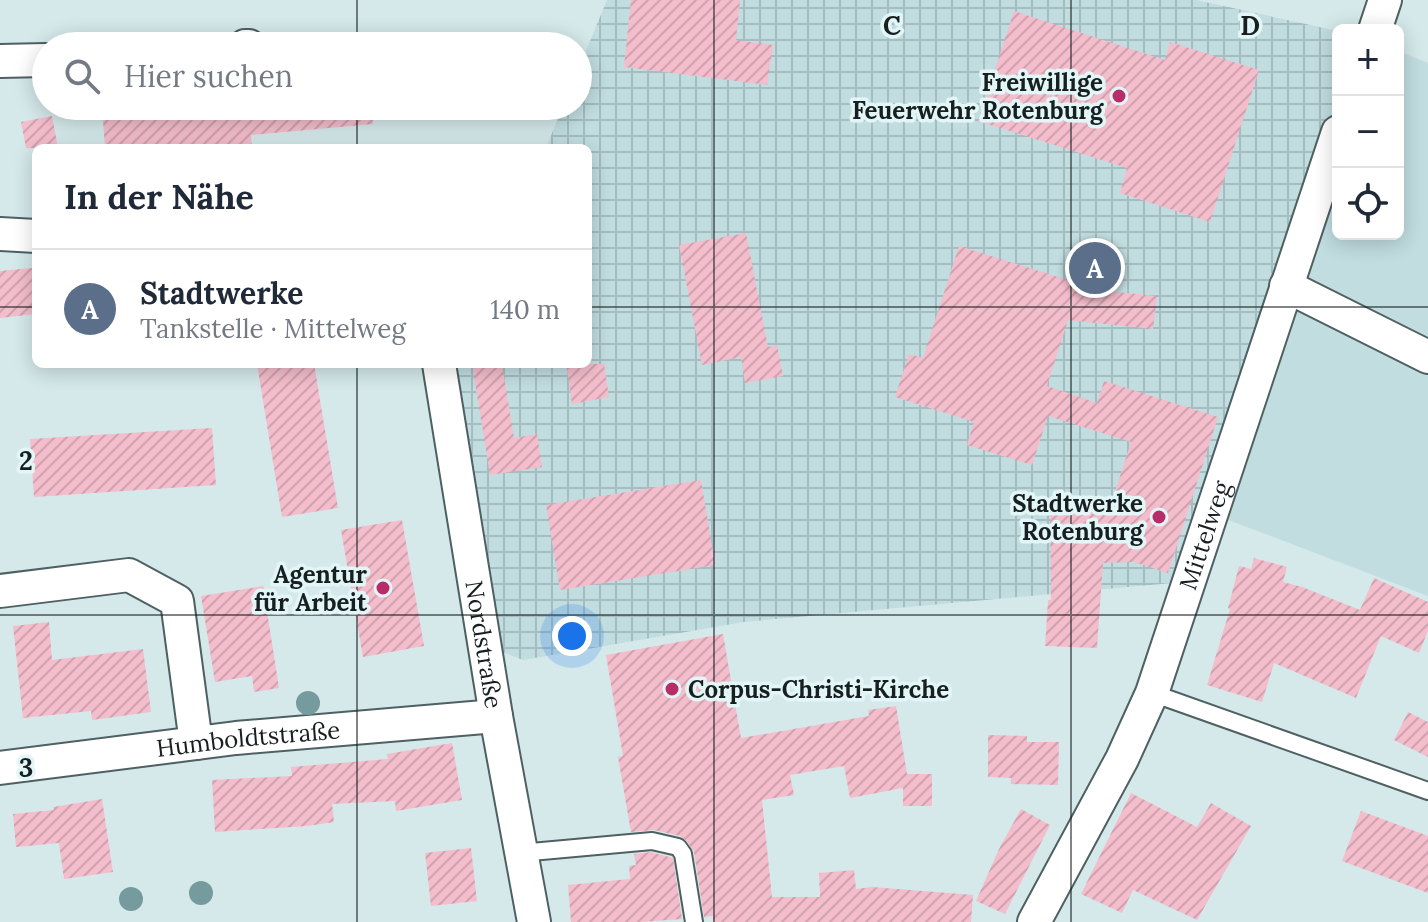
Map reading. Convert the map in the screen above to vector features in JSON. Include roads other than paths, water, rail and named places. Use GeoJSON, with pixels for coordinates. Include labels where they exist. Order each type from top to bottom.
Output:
{"type":"FeatureCollection","features":[{"type":"Feature","properties":{"kind":"street"},"geometry":{"type":"LineString","coordinates":[[1377,24],[1385,0]]}},
{"type":"Feature","properties":{"kind":"street"},"geometry":{"type":"LineString","coordinates":[[0,61],[32,60]]}},
{"type":"Feature","properties":{"kind":"street","name":"Mittelweg"},"geometry":{"type":"LineString","coordinates":[[1037,921],[1122,759],[1152,693],[1332,150]]}},
{"type":"Feature","properties":{"kind":"street"},"geometry":{"type":"LineString","coordinates":[[0,234],[32,236]]}},
{"type":"Feature","properties":{"kind":"street"},"geometry":{"type":"LineString","coordinates":[[1286,286],[1428,357]]}},
{"type":"Feature","properties":{"kind":"street","name":"Nordstraße"},"geometry":{"type":"LineString","coordinates":[[440,368],[496,716],[534,922]]}},
{"type":"Feature","properties":{"kind":"street"},"geometry":{"type":"LineString","coordinates":[[0,591],[129,575],[177,601],[196,743]]}},
{"type":"Feature","properties":{"kind":"street","name":"Humboldtstraße"},"geometry":{"type":"LineString","coordinates":[[0,768],[196,743],[496,716]]}},
{"type":"Feature","properties":{"kind":"lane"},"geometry":{"type":"LineString","coordinates":[[1152,693],[1428,791]]}},
{"type":"Feature","properties":{"kind":"lane"},"geometry":{"type":"LineString","coordinates":[[520,853],[652,841],[678,847],[683,854],[694,922]]}},
{"type":"Feature","properties":{"kind":"place","name":"Freiwillige Feuerwehr Rotenburg"},"geometry":{"type":"Point","coordinates":[1119,96]}},
{"type":"Feature","properties":{"kind":"place","name":"Stadtwerke"},"geometry":{"type":"Point","coordinates":[1095,268]}},
{"type":"Feature","properties":{"kind":"place","name":"Stadtwerke Rotenburg"},"geometry":{"type":"Point","coordinates":[1159,517]}},
{"type":"Feature","properties":{"kind":"place","name":"Agentur für Arbeit"},"geometry":{"type":"Point","coordinates":[383,588]}},
{"type":"Feature","properties":{"kind":"place","name":"Corpus-Christi-Kirche"},"geometry":{"type":"Point","coordinates":[672,689]}}]}
